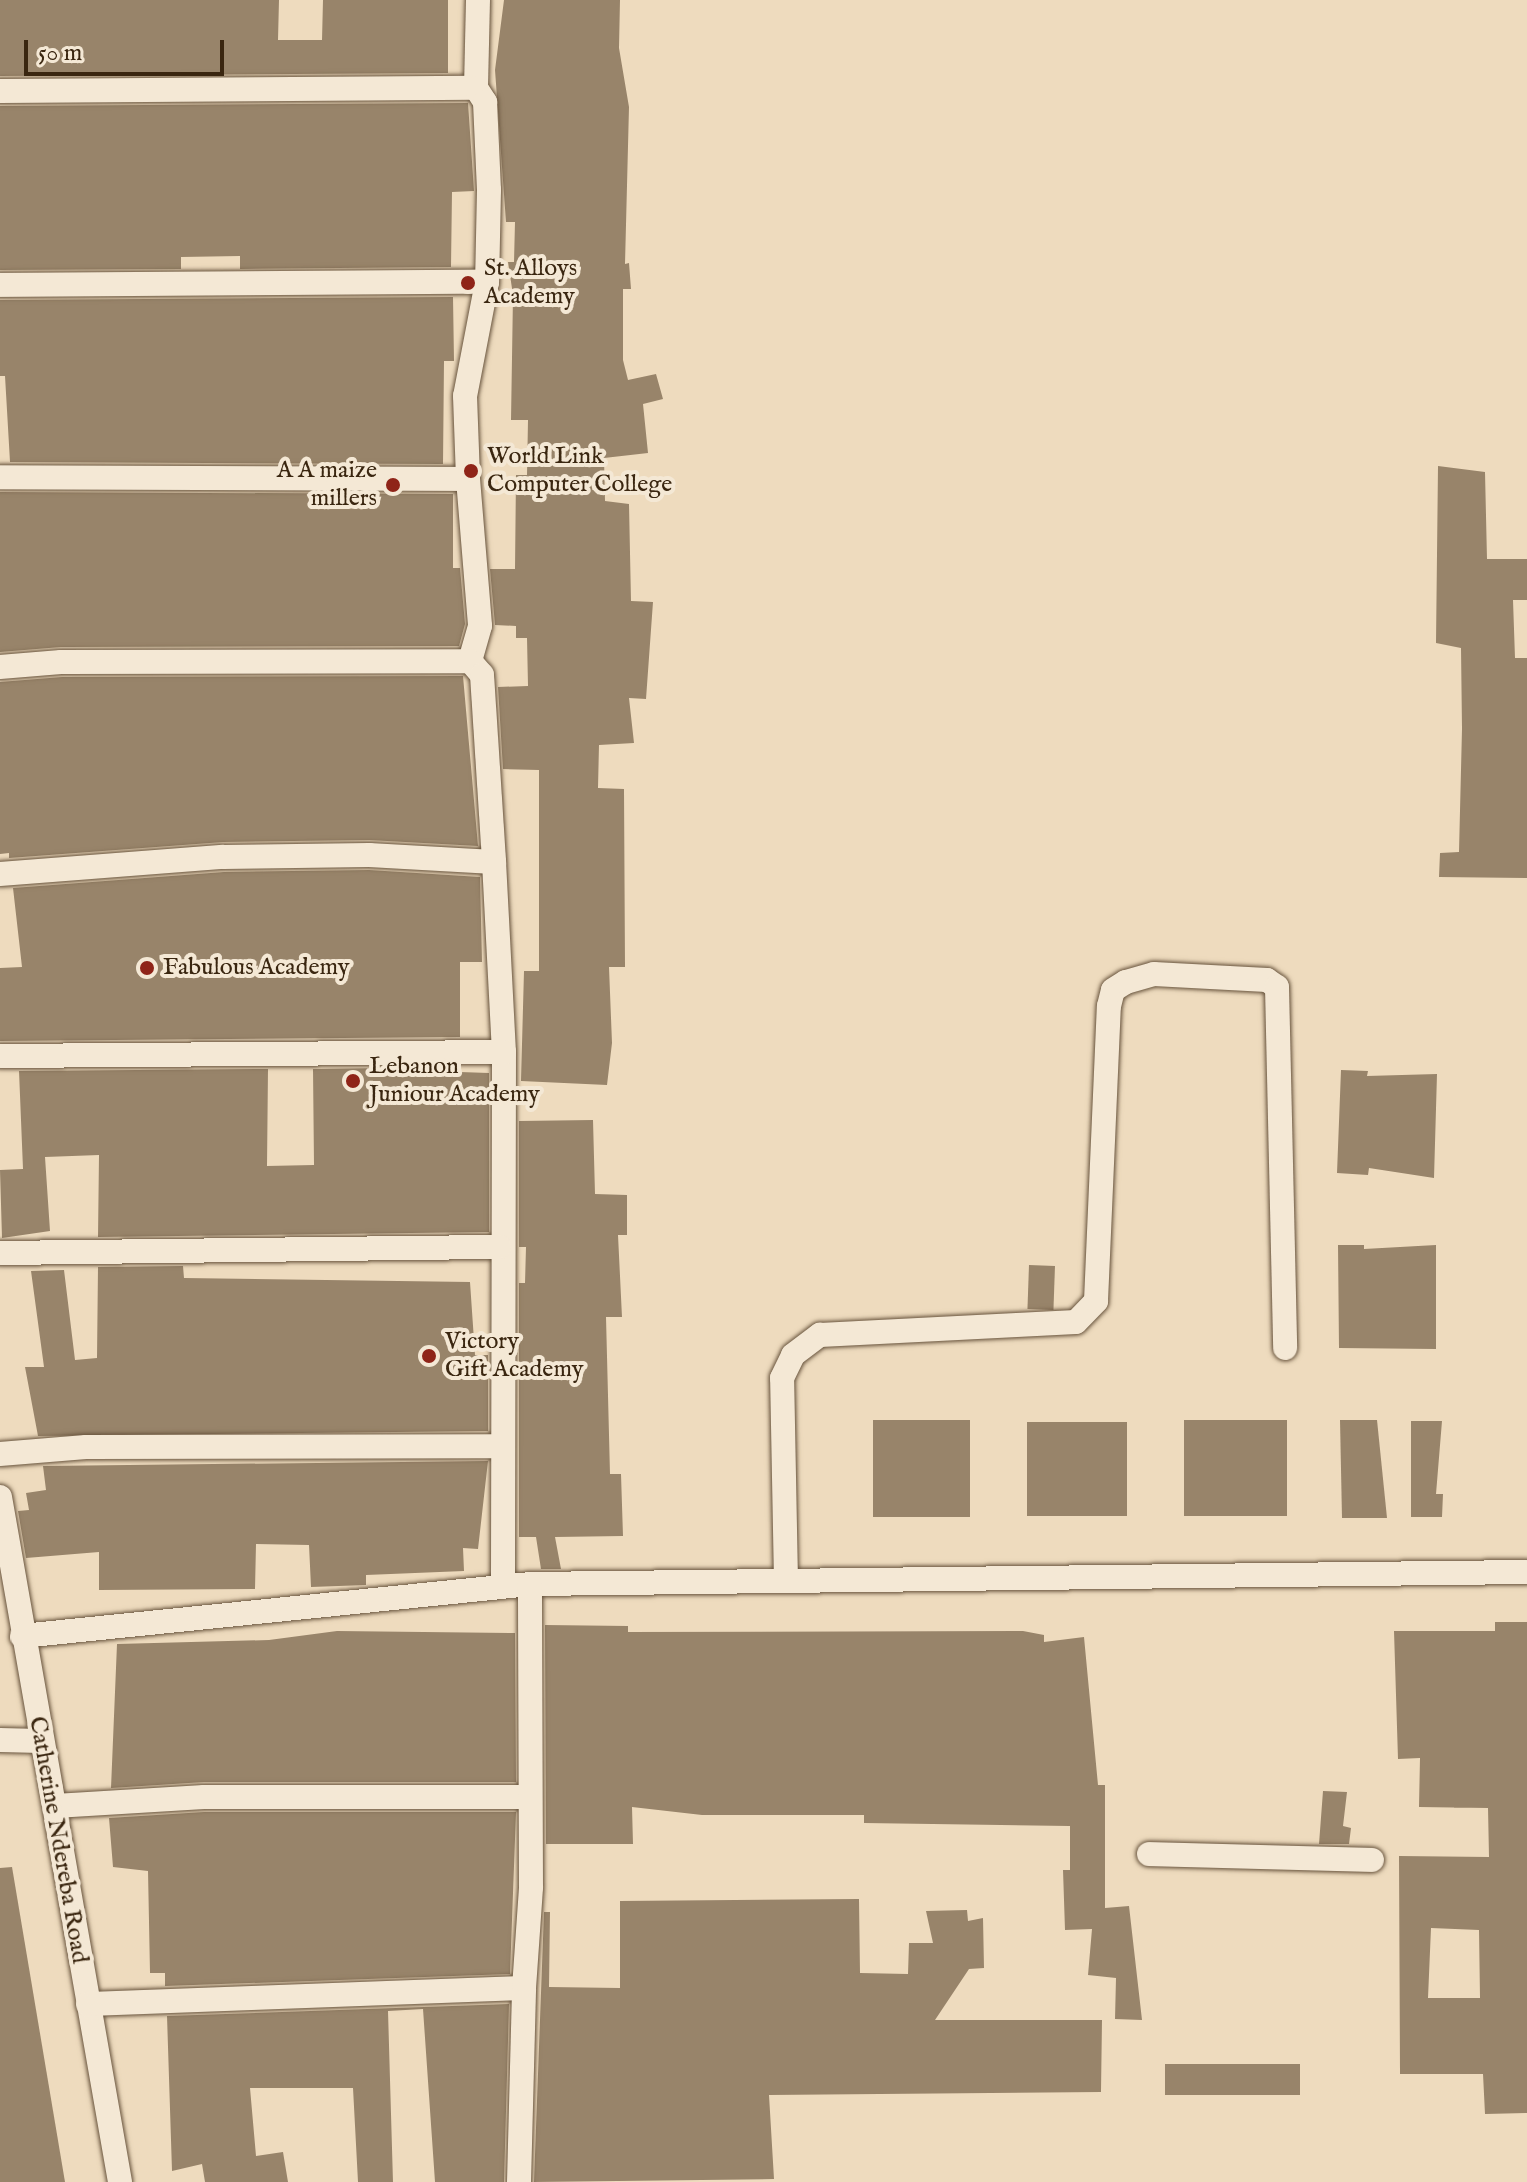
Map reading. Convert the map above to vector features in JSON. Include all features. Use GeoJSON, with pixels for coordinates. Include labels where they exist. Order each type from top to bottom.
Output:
{"type":"FeatureCollection","features":[{"type":"Feature","properties":{"kind":"street"},"geometry":{"type":"LineString","coordinates":[[470,661],[480,626],[468,479],[465,396],[487,282],[488,125],[485,102],[476,88],[478,0]]}},
{"type":"Feature","properties":{"kind":"street"},"geometry":{"type":"LineString","coordinates":[[0,91],[476,88]]}},
{"type":"Feature","properties":{"kind":"street"},"geometry":{"type":"LineString","coordinates":[[0,285],[487,282]]}},
{"type":"Feature","properties":{"kind":"street"},"geometry":{"type":"LineString","coordinates":[[0,477],[468,479]]}},
{"type":"Feature","properties":{"kind":"street"},"geometry":{"type":"LineString","coordinates":[[0,667],[61,662],[470,661],[482,675],[504,1052],[499,1247],[503,1586]]}},
{"type":"Feature","properties":{"kind":"street"},"geometry":{"type":"LineString","coordinates":[[0,874],[223,857],[385,855],[494,862]]}},
{"type":"Feature","properties":{"kind":"street"},"geometry":{"type":"LineString","coordinates":[[786,1581],[782,1378],[793,1355],[820,1335],[1076,1322],[1096,1301],[1109,1006],[1113,990],[1126,982],[1154,974],[1267,980],[1277,987],[1285,1348]]}},
{"type":"Feature","properties":{"kind":"street"},"geometry":{"type":"LineString","coordinates":[[0,1056],[504,1052]]}},
{"type":"Feature","properties":{"kind":"street"},"geometry":{"type":"LineString","coordinates":[[0,1253],[499,1247]]}},
{"type":"Feature","properties":{"kind":"street"},"geometry":{"type":"LineString","coordinates":[[0,1454],[131,1446],[503,1446]]}},
{"type":"Feature","properties":{"kind":"street","name":"Catherine Ndereba Road"},"geometry":{"type":"LineString","coordinates":[[0,1497],[120,2182]]}},
{"type":"Feature","properties":{"kind":"street"},"geometry":{"type":"LineString","coordinates":[[22,1636],[530,1584],[1527,1572]]}},
{"type":"Feature","properties":{"kind":"street"},"geometry":{"type":"LineString","coordinates":[[519,2182],[530,1797],[530,1584]]}},
{"type":"Feature","properties":{"kind":"street"},"geometry":{"type":"LineString","coordinates":[[0,1740],[41,1741]]}},
{"type":"Feature","properties":{"kind":"street"},"geometry":{"type":"LineString","coordinates":[[55,1806],[204,1797],[530,1797]]}},
{"type":"Feature","properties":{"kind":"street"},"geometry":{"type":"LineString","coordinates":[[1149,1854],[1372,1860]]}},
{"type":"Feature","properties":{"kind":"street"},"geometry":{"type":"LineString","coordinates":[[88,2004],[524,1988]]}},
{"type":"Feature","properties":{"kind":"building"},"geometry":{"type":"Polygon","coordinates":[[[0,0],[279,0],[278,40],[322,40],[323,0],[448,0],[448,73],[0,76],[0,0]]]}},
{"type":"Feature","properties":{"kind":"building"},"geometry":{"type":"Polygon","coordinates":[[[504,0],[620,0],[619,48],[629,107],[625,264],[629,263],[631,289],[623,289],[623,360],[628,380],[656,374],[663,399],[643,404],[648,453],[604,458],[605,501],[629,504],[631,601],[653,602],[646,699],[629,698],[634,743],[599,745],[598,788],[624,789],[625,967],[609,967],[612,1043],[607,1085],[521,1081],[524,971],[539,971],[539,770],[503,769],[498,687],[528,686],[527,638],[516,638],[516,626],[495,625],[490,569],[515,569],[516,475],[527,475],[528,420],[511,420],[513,295],[508,262],[514,262],[515,222],[506,222],[495,70],[504,0]]]}},
{"type":"Feature","properties":{"kind":"building"},"geometry":{"type":"Polygon","coordinates":[[[468,103],[474,191],[452,192],[451,267],[240,269],[240,256],[181,257],[181,269],[0,270],[0,106],[468,103]]]}},
{"type":"Feature","properties":{"kind":"building"},"geometry":{"type":"Polygon","coordinates":[[[453,297],[454,361],[444,361],[443,464],[10,462],[5,376],[0,376],[0,300],[453,297]]]}},
{"type":"Feature","properties":{"kind":"building"},"geometry":{"type":"Polygon","coordinates":[[[1438,466],[1485,472],[1487,559],[1527,559],[1527,600],[1513,600],[1515,658],[1527,658],[1527,878],[1439,877],[1440,853],[1459,852],[1462,729],[1461,648],[1436,643],[1438,466]]]}},
{"type":"Feature","properties":{"kind":"building"},"geometry":{"type":"Polygon","coordinates":[[[0,492],[453,494],[453,568],[460,568],[465,624],[459,646],[61,647],[0,652],[0,492]]]}},
{"type":"Feature","properties":{"kind":"building"},"geometry":{"type":"Polygon","coordinates":[[[463,676],[478,846],[369,840],[223,842],[9,858],[9,853],[0,854],[0,682],[62,677],[463,676]]]}},
{"type":"Feature","properties":{"kind":"building"},"geometry":{"type":"Polygon","coordinates":[[[369,870],[480,877],[482,962],[460,962],[460,1037],[0,1041],[0,968],[22,967],[13,888],[224,872],[369,870]]]}},
{"type":"Feature","properties":{"kind":"building"},"geometry":{"type":"Polygon","coordinates":[[[460,1067],[460,1072],[489,1073],[489,1232],[98,1237],[99,1155],[45,1157],[50,1231],[2,1238],[0,1170],[23,1169],[19,1071],[268,1069],[267,1166],[314,1165],[313,1069],[460,1067]]]}},
{"type":"Feature","properties":{"kind":"building"},"geometry":{"type":"Polygon","coordinates":[[[1341,1070],[1368,1071],[1367,1076],[1437,1074],[1434,1178],[1369,1168],[1368,1175],[1337,1173],[1341,1070]]]}},
{"type":"Feature","properties":{"kind":"building"},"geometry":{"type":"Polygon","coordinates":[[[593,1120],[595,1194],[627,1195],[627,1235],[618,1235],[622,1317],[606,1317],[610,1474],[621,1474],[623,1536],[555,1537],[561,1569],[541,1569],[536,1537],[519,1537],[519,1283],[525,1283],[526,1247],[519,1247],[519,1121],[593,1120]]]}},
{"type":"Feature","properties":{"kind":"building"},"geometry":{"type":"Polygon","coordinates":[[[1338,1245],[1364,1245],[1364,1249],[1436,1245],[1436,1349],[1339,1348],[1338,1245]]]}},
{"type":"Feature","properties":{"kind":"building"},"geometry":{"type":"Polygon","coordinates":[[[1029,1265],[1055,1266],[1053,1310],[1027,1309],[1029,1265]]]}},
{"type":"Feature","properties":{"kind":"building"},"geometry":{"type":"Polygon","coordinates":[[[183,1266],[184,1278],[470,1282],[475,1355],[488,1355],[488,1431],[38,1436],[25,1367],[44,1367],[31,1271],[64,1270],[75,1360],[97,1358],[98,1267],[183,1266]]]}},
{"type":"Feature","properties":{"kind":"building"},"geometry":{"type":"Polygon","coordinates":[[[873,1420],[970,1420],[970,1517],[873,1517],[873,1420]]]}},
{"type":"Feature","properties":{"kind":"building"},"geometry":{"type":"Polygon","coordinates":[[[1184,1420],[1287,1420],[1287,1516],[1184,1516],[1184,1420]]]}},
{"type":"Feature","properties":{"kind":"building"},"geometry":{"type":"Polygon","coordinates":[[[1340,1420],[1377,1420],[1387,1518],[1342,1518],[1340,1420]]]}},
{"type":"Feature","properties":{"kind":"building"},"geometry":{"type":"Polygon","coordinates":[[[1411,1421],[1442,1421],[1436,1494],[1443,1494],[1442,1517],[1411,1517],[1411,1421]]]}},
{"type":"Feature","properties":{"kind":"building"},"geometry":{"type":"Polygon","coordinates":[[[1027,1422],[1127,1422],[1127,1516],[1027,1516],[1027,1422]]]}},
{"type":"Feature","properties":{"kind":"building"},"geometry":{"type":"Polygon","coordinates":[[[488,1461],[478,1549],[463,1548],[464,1571],[366,1575],[366,1585],[311,1587],[309,1545],[256,1544],[255,1589],[99,1590],[99,1552],[26,1558],[18,1511],[29,1510],[26,1493],[46,1490],[43,1466],[488,1461]]]}},
{"type":"Feature","properties":{"kind":"building"},"geometry":{"type":"Polygon","coordinates":[[[1495,1622],[1527,1622],[1527,2113],[1485,2114],[1483,2074],[1400,2074],[1399,1856],[1489,1857],[1488,1808],[1419,1807],[1420,1758],[1398,1759],[1394,1631],[1495,1631],[1495,1622]],[[1431,1928],[1428,1998],[1480,1998],[1479,1930],[1431,1928]]]}},
{"type":"Feature","properties":{"kind":"building"},"geometry":{"type":"Polygon","coordinates":[[[545,1625],[628,1626],[628,1632],[1023,1631],[1044,1635],[1044,1642],[1084,1637],[1098,1785],[1105,1785],[1105,1908],[1129,1906],[1142,2020],[1115,2019],[1116,1978],[1088,1975],[1092,1929],[1065,1930],[1063,1870],[1070,1870],[1070,1826],[864,1823],[864,1815],[702,1815],[632,1807],[633,1844],[546,1844],[545,1625]]]}},
{"type":"Feature","properties":{"kind":"building"},"geometry":{"type":"Polygon","coordinates":[[[337,1631],[515,1633],[516,1782],[204,1782],[111,1788],[117,1644],[269,1640],[337,1631]]]}},
{"type":"Feature","properties":{"kind":"building"},"geometry":{"type":"Polygon","coordinates":[[[1323,1791],[1347,1792],[1343,1826],[1351,1828],[1349,1844],[1319,1844],[1323,1791]]]}},
{"type":"Feature","properties":{"kind":"building"},"geometry":{"type":"Polygon","coordinates":[[[204,1812],[516,1812],[510,1974],[165,1986],[165,1973],[150,1973],[148,1871],[113,1867],[109,1818],[204,1812]]]}},
{"type":"Feature","properties":{"kind":"building"},"geometry":{"type":"Polygon","coordinates":[[[12,1867],[65,2182],[0,2182],[0,1868],[12,1867]]]}},
{"type":"Feature","properties":{"kind":"building"},"geometry":{"type":"Polygon","coordinates":[[[859,1899],[860,1973],[908,1974],[909,1943],[933,1943],[926,1911],[967,1910],[968,1921],[983,1918],[984,1968],[969,1969],[935,2020],[1102,2020],[1101,2092],[769,2095],[774,2179],[534,2182],[544,1912],[550,1912],[549,1987],[620,1988],[620,1901],[859,1899]]]}},
{"type":"Feature","properties":{"kind":"building"},"geometry":{"type":"Polygon","coordinates":[[[509,2004],[504,2182],[435,2182],[423,2009],[388,2011],[393,2182],[358,2182],[353,2088],[250,2088],[256,2156],[283,2152],[288,2182],[205,2182],[202,2164],[172,2171],[167,2016],[509,2004]]]}},
{"type":"Feature","properties":{"kind":"building"},"geometry":{"type":"Polygon","coordinates":[[[1165,2064],[1300,2064],[1300,2095],[1165,2095],[1165,2064]]]}},
{"type":"Feature","properties":{"kind":"place","name":"St. Alloys Academy"},"geometry":{"type":"Point","coordinates":[468,283]}},
{"type":"Feature","properties":{"kind":"place","name":"World Link Computer College"},"geometry":{"type":"Point","coordinates":[471,471]}},
{"type":"Feature","properties":{"kind":"place","name":"A A maize millers"},"geometry":{"type":"Point","coordinates":[393,485]}},
{"type":"Feature","properties":{"kind":"place","name":"Fabulous Academy"},"geometry":{"type":"Point","coordinates":[147,968]}},
{"type":"Feature","properties":{"kind":"place","name":"Lebanon Juniour Academy"},"geometry":{"type":"Point","coordinates":[353,1081]}},
{"type":"Feature","properties":{"kind":"place","name":"Victory Gift Academy"},"geometry":{"type":"Point","coordinates":[429,1356]}}]}
